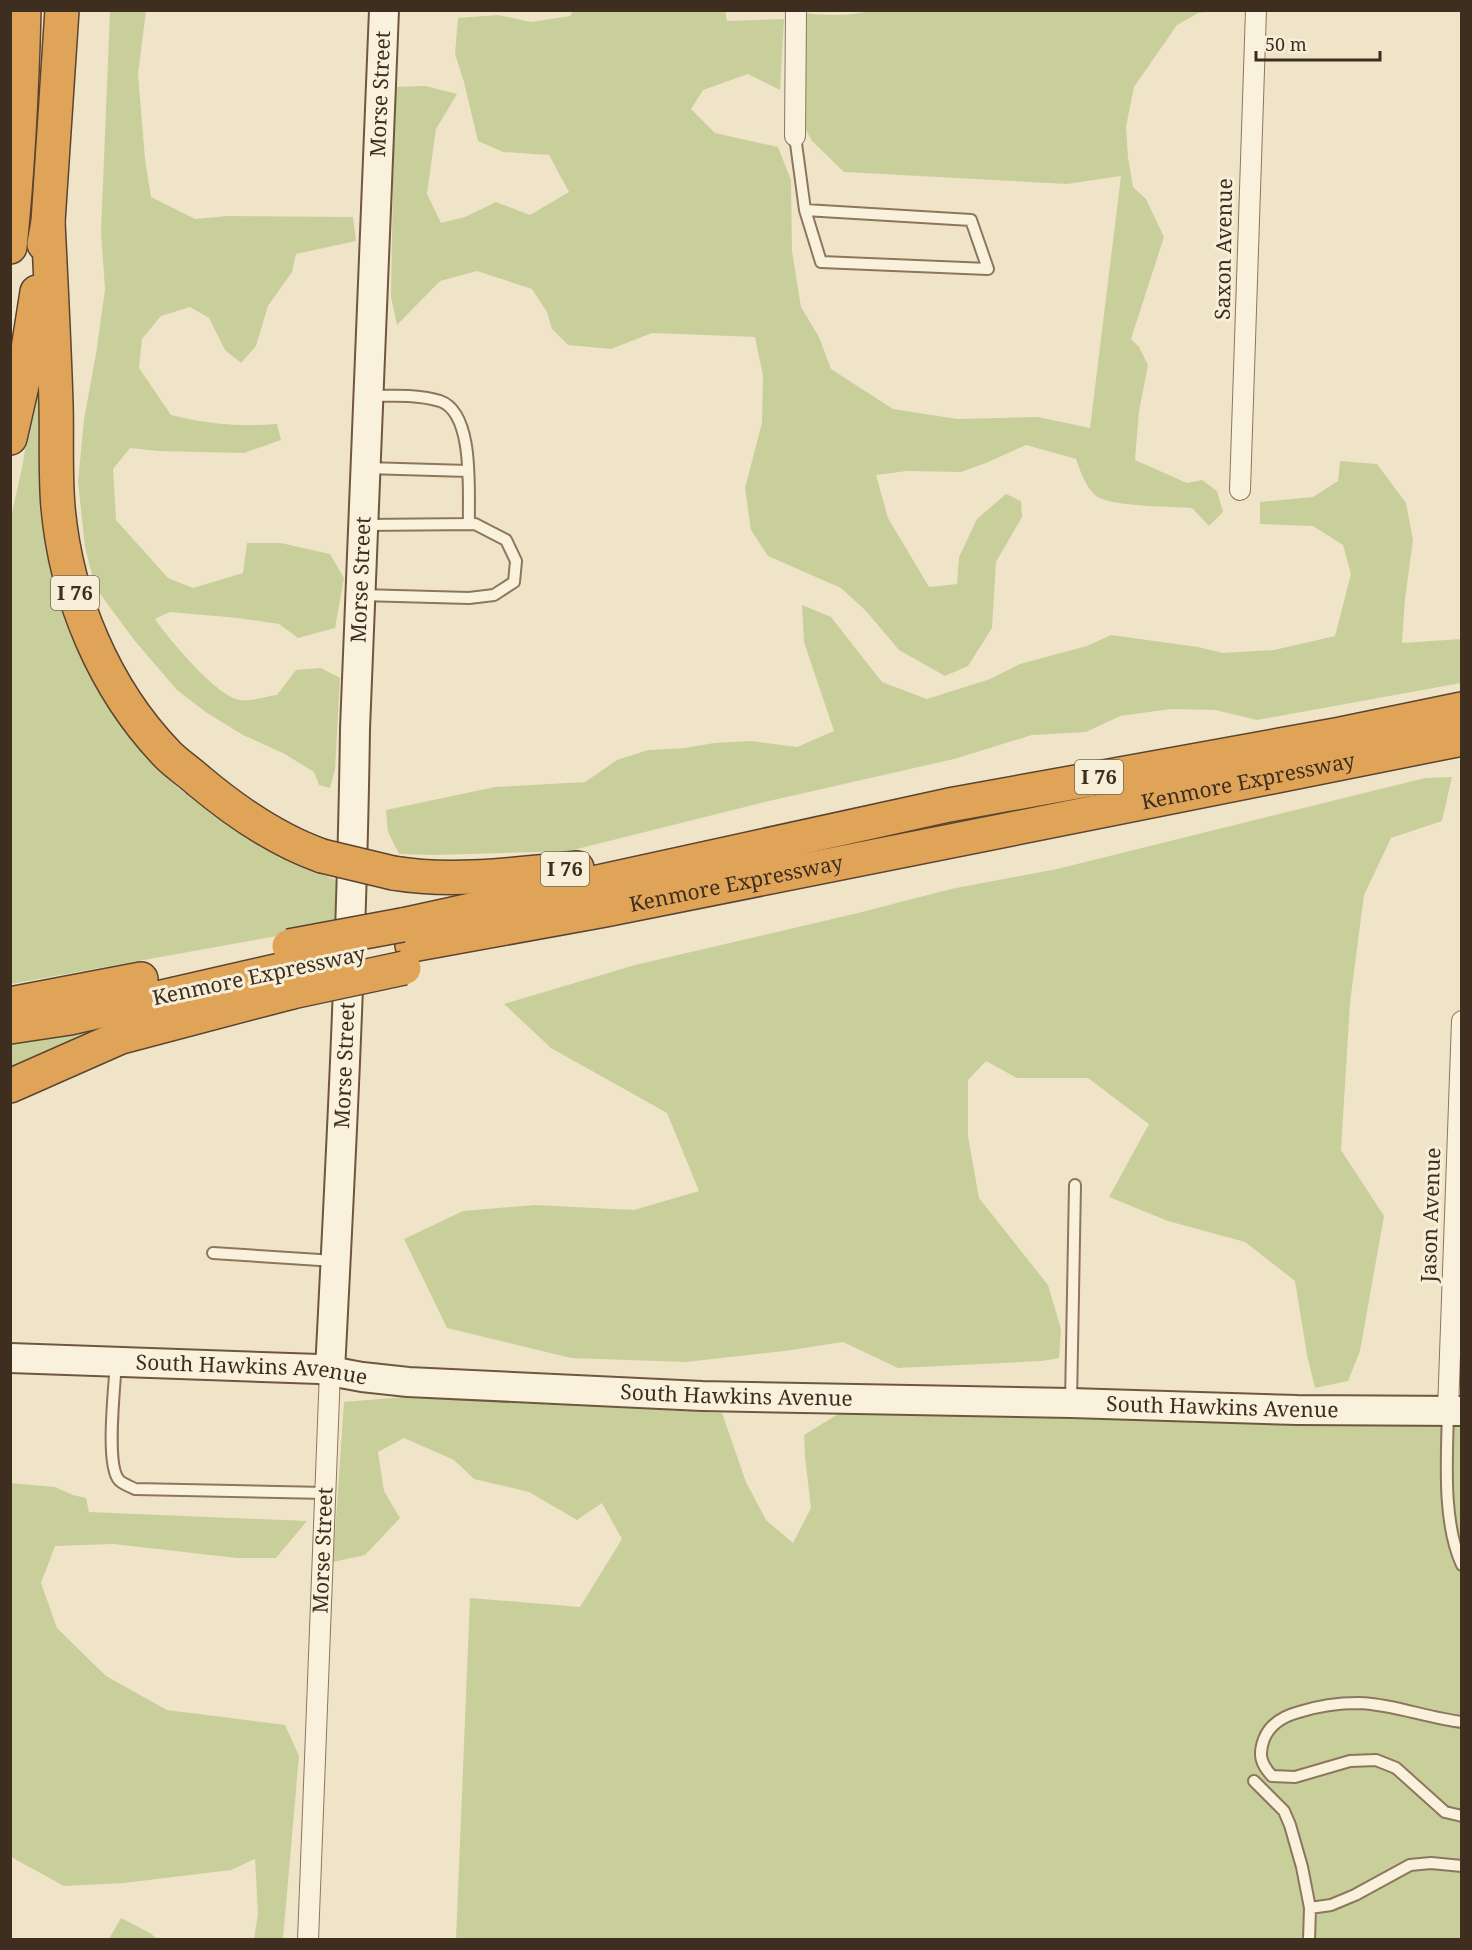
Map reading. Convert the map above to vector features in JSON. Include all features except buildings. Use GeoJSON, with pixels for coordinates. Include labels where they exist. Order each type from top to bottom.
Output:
{"type":"FeatureCollection","features":[{"type":"Feature","properties":{"kind":"highway"},"geometry":{"type":"LineString","coordinates":[[10,247],[15,204],[24,10]]}},
{"type":"Feature","properties":{"kind":"highway","name":"I 76"},"geometry":{"type":"LineString","coordinates":[[62,10],[48,222],[58,507],[70,574],[81,613],[116,687],[130,709],[169,756],[250,820],[305,850],[393,873],[419,877],[499,876],[737,852]]}},
{"type":"Feature","properties":{"kind":"highway"},"geometry":{"type":"LineString","coordinates":[[10,438],[23,381],[48,222]]}},
{"type":"Feature","properties":{"kind":"highway","name":"Kenmore Expressway"},"geometry":{"type":"LineString","coordinates":[[737,852],[949,805],[1341,734],[1461,709]]}},
{"type":"Feature","properties":{"kind":"highway","name":"Kenmore Expressway"},"geometry":{"type":"LineString","coordinates":[[403,946],[679,906],[878,856],[1461,739]]}},
{"type":"Feature","properties":{"kind":"highway"},"geometry":{"type":"LineString","coordinates":[[10,1004],[137,980],[291,968],[403,946],[737,852]]}},
{"type":"Feature","properties":{"kind":"highway"},"geometry":{"type":"LineString","coordinates":[[10,1086],[121,1037],[291,968],[403,946]]}},
{"type":"Feature","properties":{"kind":"highway","name":"Kenmore Expressway"},"geometry":{"type":"LineString","coordinates":[[10,1027],[70,1018],[291,968]]}},
{"type":"Feature","properties":{"kind":"street","name":"Morse Street"},"geometry":{"type":"LineString","coordinates":[[308,1940],[353,848],[355,729],[384,10]]}},
{"type":"Feature","properties":{"kind":"street"},"geometry":{"type":"LineString","coordinates":[[795,136],[796,10]]}},
{"type":"Feature","properties":{"kind":"street","name":"Saxon Avenue"},"geometry":{"type":"LineString","coordinates":[[1240,489],[1256,10]]}},
{"type":"Feature","properties":{"kind":"street","name":"Jason Avenue"},"geometry":{"type":"LineString","coordinates":[[1455,1411],[1461,1021]]}},
{"type":"Feature","properties":{"kind":"street","name":"South Hawkins Avenue"},"geometry":{"type":"LineString","coordinates":[[10,1358],[319,1369],[408,1382],[702,1396],[1071,1402],[1308,1410],[1455,1411]]}},
{"type":"Feature","properties":{"kind":"lane"},"geometry":{"type":"LineString","coordinates":[[795,136],[805,210],[820,262],[988,269],[971,220],[805,210]]}},
{"type":"Feature","properties":{"kind":"lane"},"geometry":{"type":"LineString","coordinates":[[369,396],[416,395],[441,401],[454,409],[463,431],[468,471],[469,524]]}},
{"type":"Feature","properties":{"kind":"lane"},"geometry":{"type":"LineString","coordinates":[[366,468],[468,471]]}},
{"type":"Feature","properties":{"kind":"lane"},"geometry":{"type":"LineString","coordinates":[[361,595],[469,598],[494,595],[514,582],[516,561],[506,540],[474,524],[363,525]]}},
{"type":"Feature","properties":{"kind":"lane"},"geometry":{"type":"LineString","coordinates":[[1071,1402],[1075,1185]]}},
{"type":"Feature","properties":{"kind":"lane"},"geometry":{"type":"LineString","coordinates":[[213,1253],[336,1261]]}},
{"type":"Feature","properties":{"kind":"lane"},"geometry":{"type":"LineString","coordinates":[[116,1361],[111,1448],[112,1469],[119,1481],[135,1489],[326,1493]]}},
{"type":"Feature","properties":{"kind":"lane"},"geometry":{"type":"LineString","coordinates":[[1455,1411],[1448,1512],[1461,1565]]}},
{"type":"Feature","properties":{"kind":"lane"},"geometry":{"type":"LineString","coordinates":[[1461,1722],[1358,1703],[1317,1707],[1287,1716],[1269,1729],[1260,1753],[1263,1766],[1272,1776],[1285,1778],[1350,1761],[1376,1760],[1396,1768],[1445,1812],[1461,1816]]}},
{"type":"Feature","properties":{"kind":"lane"},"geometry":{"type":"LineString","coordinates":[[1254,1781],[1284,1811],[1302,1867],[1310,1908],[1309,1940]]}},
{"type":"Feature","properties":{"kind":"lane"},"geometry":{"type":"LineString","coordinates":[[1310,1908],[1331,1905],[1355,1895],[1410,1865],[1431,1863],[1461,1866]]}},
{"type":"Feature","properties":{"kind":"green space"},"geometry":{"type":"Polygon","coordinates":[[[725,10],[727,21],[784,19],[780,90],[748,74],[703,90],[691,109],[715,133],[778,147],[791,180],[792,251],[801,307],[819,337],[831,369],[893,409],[957,419],[1038,417],[1090,428],[1121,176],[1067,184],[844,172],[812,141],[803,125],[804,13],[840,15],[875,10],[1219,11],[1198,13],[1177,25],[1134,87],[1126,127],[1133,187],[1146,199],[1164,237],[1131,339],[1139,347],[1148,365],[1139,411],[1135,460],[1187,483],[1202,480],[1217,491],[1223,512],[1209,526],[1192,508],[1113,502],[1096,496],[1084,479],[1076,459],[1026,445],[961,472],[907,471],[876,475],[888,518],[929,587],[957,584],[959,557],[977,519],[1006,494],[1021,501],[1022,517],[996,562],[992,628],[968,666],[945,676],[899,650],[866,611],[841,588],[768,556],[751,530],[745,488],[762,423],[763,376],[755,337],[652,333],[611,349],[568,345],[552,329],[547,312],[532,289],[477,271],[440,281],[397,325],[391,297],[394,122],[392,87],[426,86],[457,94],[436,129],[427,194],[441,223],[465,217],[496,202],[530,215],[569,192],[549,155],[503,152],[478,141],[455,54],[458,18],[498,15],[531,22],[570,16],[573,11],[725,10]]]}},
{"type":"Feature","properties":{"kind":"green space"},"geometry":{"type":"Polygon","coordinates":[[[110,11],[146,11],[138,74],[145,159],[151,197],[195,219],[228,216],[353,217],[356,241],[296,254],[292,272],[268,306],[256,346],[241,363],[225,350],[209,318],[190,307],[161,316],[142,339],[139,368],[171,415],[224,424],[277,424],[281,440],[244,453],[130,448],[113,469],[116,520],[168,578],[193,588],[243,573],[247,543],[281,543],[330,554],[344,578],[335,628],[298,638],[279,624],[238,618],[170,612],[155,619],[206,678],[219,689],[240,700],[277,695],[296,670],[321,668],[340,678],[335,770],[330,788],[319,785],[314,772],[283,753],[243,735],[207,713],[177,690],[134,640],[95,587],[85,547],[78,482],[84,419],[105,289],[101,232],[110,11]]]}},
{"type":"Feature","properties":{"kind":"green space"},"geometry":{"type":"Polygon","coordinates":[[[34,386],[40,387],[51,566],[62,610],[92,679],[149,757],[177,787],[210,813],[302,867],[339,881],[338,921],[289,929],[288,934],[11,984],[10,522],[23,463],[34,386]]]}},
{"type":"Feature","properties":{"kind":"green space"},"geometry":{"type":"Polygon","coordinates":[[[1340,461],[1377,464],[1406,503],[1413,540],[1402,643],[1461,639],[1461,683],[1257,720],[1215,710],[1171,709],[1120,716],[1086,732],[1032,735],[954,759],[769,801],[569,851],[399,854],[388,832],[386,810],[495,787],[585,782],[617,760],[648,750],[751,741],[797,747],[834,731],[804,642],[802,605],[831,617],[882,682],[927,699],[990,679],[1020,664],[1087,646],[1111,635],[1198,647],[1223,653],[1274,650],[1335,636],[1351,574],[1343,545],[1313,526],[1260,524],[1260,502],[1313,497],[1338,481],[1340,461]]]}},
{"type":"Feature","properties":{"kind":"green space"},"geometry":{"type":"Polygon","coordinates":[[[1452,777],[1442,821],[1391,838],[1364,895],[1350,1003],[1341,1150],[1384,1216],[1360,1351],[1348,1381],[1315,1388],[1307,1355],[1295,1281],[1245,1242],[1168,1221],[1109,1197],[1149,1124],[1088,1078],[1017,1078],[986,1061],[968,1080],[968,1136],[979,1198],[1048,1285],[1061,1329],[1059,1358],[1042,1361],[898,1368],[843,1342],[686,1362],[571,1358],[447,1328],[404,1239],[463,1211],[535,1205],[634,1210],[699,1191],[667,1113],[551,1048],[504,1004],[635,965],[951,889],[1057,869],[1425,778],[1452,777]]]}},
{"type":"Feature","properties":{"kind":"green space"},"geometry":{"type":"Polygon","coordinates":[[[93,1030],[84,1034],[11,1066],[10,1043],[93,1030]]]}},
{"type":"Feature","properties":{"kind":"green space"},"geometry":{"type":"Polygon","coordinates":[[[416,1396],[722,1413],[746,1482],[766,1520],[793,1543],[811,1508],[804,1435],[848,1408],[1461,1423],[1461,1939],[456,1939],[470,1598],[580,1607],[622,1539],[602,1503],[577,1520],[529,1492],[474,1479],[454,1460],[404,1438],[378,1452],[384,1491],[400,1518],[365,1555],[333,1562],[344,1402],[416,1396]]]}},
{"type":"Feature","properties":{"kind":"green space"},"geometry":{"type":"Polygon","coordinates":[[[10,1483],[55,1487],[86,1498],[89,1512],[307,1521],[276,1558],[237,1558],[113,1544],[55,1546],[41,1583],[57,1628],[106,1676],[167,1710],[285,1725],[299,1756],[283,1939],[254,1939],[258,1914],[255,1859],[231,1870],[124,1883],[64,1886],[11,1857],[10,1483]]]}},
{"type":"Feature","properties":{"kind":"green space"},"geometry":{"type":"Polygon","coordinates":[[[121,1918],[150,1933],[157,1939],[109,1939],[121,1918]]]}}]}
